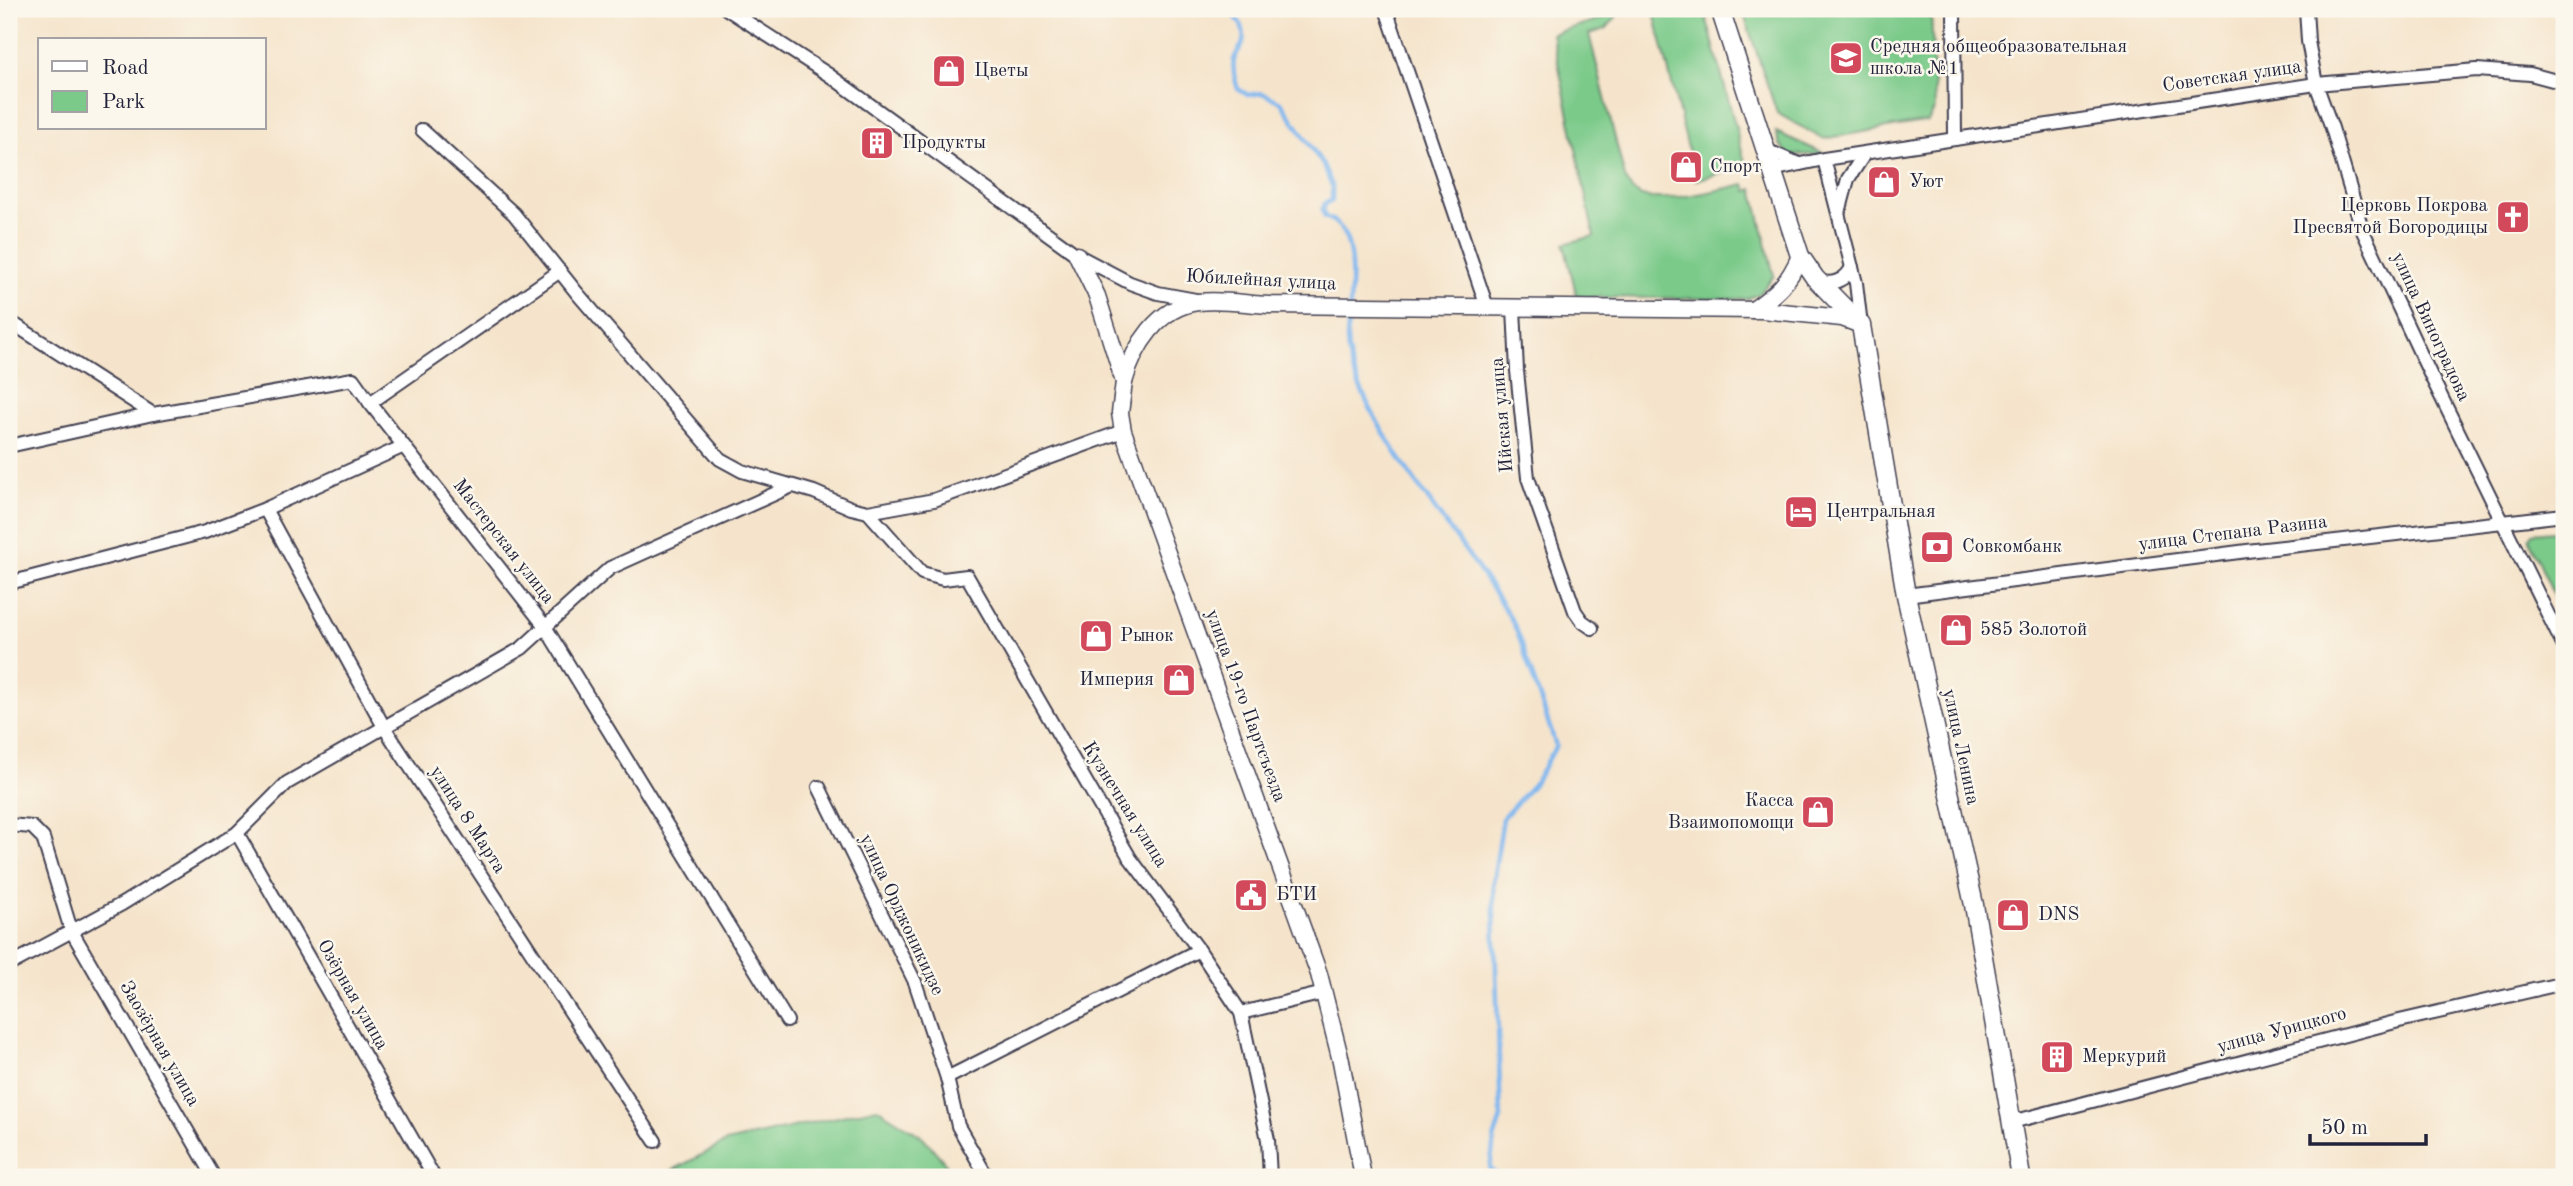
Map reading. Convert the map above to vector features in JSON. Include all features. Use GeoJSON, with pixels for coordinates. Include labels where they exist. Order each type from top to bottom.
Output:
{"type":"FeatureCollection","features":[{"type":"Feature","properties":{"kind":"main road"},"geometry":{"type":"LineString","coordinates":[[1720,9],[1800,256],[1815,278],[1861,325]]}},
{"type":"Feature","properties":{"kind":"main road","name":"улица Ленина"},"geometry":{"type":"LineString","coordinates":[[1861,325],[1906,595],[1974,905],[2021,1177]]}},
{"type":"Feature","properties":{"kind":"street","name":"Юбилейная улица"},"geometry":{"type":"LineString","coordinates":[[727,9],[851,91],[1077,255],[1145,288],[1175,297],[1269,305],[1753,310],[1842,318],[1861,325]]}},
{"type":"Feature","properties":{"kind":"street"},"geometry":{"type":"LineString","coordinates":[[1386,9],[1487,307]]}},
{"type":"Feature","properties":{"kind":"street"},"geometry":{"type":"LineString","coordinates":[[1954,9],[1955,139]]}},
{"type":"Feature","properties":{"kind":"street","name":"улица Виноградова"},"geometry":{"type":"LineString","coordinates":[[2306,9],[2308,41],[2316,84],[2362,229],[2564,647]]}},
{"type":"Feature","properties":{"kind":"street","name":"Советская улица"},"geometry":{"type":"LineString","coordinates":[[1772,170],[1824,159],[2316,84],[2477,70],[2530,74],[2564,83]]}},
{"type":"Feature","properties":{"kind":"street"},"geometry":{"type":"LineString","coordinates":[[422,130],[514,214],[720,459],[742,471],[868,512],[934,500],[1123,431]]}},
{"type":"Feature","properties":{"kind":"street"},"geometry":{"type":"LineString","coordinates":[[1768,151],[1799,164]]}},
{"type":"Feature","properties":{"kind":"street"},"geometry":{"type":"LineString","coordinates":[[1839,213],[1848,179],[1865,153]]}},
{"type":"Feature","properties":{"kind":"street"},"geometry":{"type":"LineString","coordinates":[[1824,159],[1852,267],[1861,325]]}},
{"type":"Feature","properties":{"kind":"street","name":"улица 19-го Партсъезда"},"geometry":{"type":"LineString","coordinates":[[1077,255],[1097,296],[1124,382],[1120,413],[1123,431],[1308,941],[1324,993],[1363,1177]]}},
{"type":"Feature","properties":{"kind":"street"},"geometry":{"type":"LineString","coordinates":[[1753,310],[1780,291],[1791,278],[1800,256]]}},
{"type":"Feature","properties":{"kind":"street"},"geometry":{"type":"LineString","coordinates":[[1815,278],[1825,284],[1836,281],[1847,276],[1852,267]]}},
{"type":"Feature","properties":{"kind":"street"},"geometry":{"type":"LineString","coordinates":[[370,402],[560,271]]}},
{"type":"Feature","properties":{"kind":"street"},"geometry":{"type":"LineString","coordinates":[[1124,382],[1136,351],[1162,317],[1183,305],[1207,301]]}},
{"type":"Feature","properties":{"kind":"street","name":"Ийская улица"},"geometry":{"type":"LineString","coordinates":[[1514,308],[1517,371],[1528,478],[1575,611],[1582,621],[1592,628]]}},
{"type":"Feature","properties":{"kind":"street"},"geometry":{"type":"LineString","coordinates":[[9,321],[153,414]]}},
{"type":"Feature","properties":{"kind":"street","name":"Мастерская улица"},"geometry":{"type":"LineString","coordinates":[[153,414],[353,379],[544,625],[787,1021]]}},
{"type":"Feature","properties":{"kind":"street"},"geometry":{"type":"LineString","coordinates":[[9,446],[153,414]]}},
{"type":"Feature","properties":{"kind":"street"},"geometry":{"type":"LineString","coordinates":[[9,583],[205,532],[265,509],[404,446]]}},
{"type":"Feature","properties":{"kind":"street"},"geometry":{"type":"LineString","coordinates":[[9,965],[121,904],[237,833],[286,783],[522,648],[544,625],[610,568],[792,486]]}},
{"type":"Feature","properties":{"kind":"street","name":"улица 8 Марта"},"geometry":{"type":"LineString","coordinates":[[265,509],[384,727],[655,1142]]}},
{"type":"Feature","properties":{"kind":"street","name":"Кузнечная улица"},"geometry":{"type":"LineString","coordinates":[[868,512],[922,573],[943,579],[967,576],[1130,858],[1199,950],[1241,1013],[1268,1140],[1270,1177]]}},
{"type":"Feature","properties":{"kind":"street","name":"улица Степана Разина"},"geometry":{"type":"LineString","coordinates":[[1906,595],[2564,514]]}},
{"type":"Feature","properties":{"kind":"street","name":"улица Орджоникидзе"},"geometry":{"type":"LineString","coordinates":[[819,787],[915,982],[947,1078],[958,1126],[987,1177]]}},
{"type":"Feature","properties":{"kind":"street","name":"Заозёрная улица"},"geometry":{"type":"LineString","coordinates":[[9,825],[32,827],[43,838],[71,930],[214,1177]]}},
{"type":"Feature","properties":{"kind":"street","name":"Озёрная улица"},"geometry":{"type":"LineString","coordinates":[[237,833],[434,1177]]}},
{"type":"Feature","properties":{"kind":"street"},"geometry":{"type":"LineString","coordinates":[[947,1078],[1199,950]]}},
{"type":"Feature","properties":{"kind":"street","name":"улица Урицкого"},"geometry":{"type":"LineString","coordinates":[[2012,1122],[2395,1022],[2564,983]]}},
{"type":"Feature","properties":{"kind":"street"},"geometry":{"type":"LineString","coordinates":[[1241,1013],[1324,993]]}},
{"type":"Feature","properties":{"kind":"green space"},"geometry":{"type":"Polygon","coordinates":[[[1653,9],[1704,9],[1746,166],[1696,180],[1653,9]]]}},
{"type":"Feature","properties":{"kind":"green space","name":"Средняя общеобразовательная школа №1"},"geometry":{"type":"Polygon","coordinates":[[[1742,9],[1809,9],[1810,12],[1823,9],[1931,9],[1935,108],[1928,121],[1823,139],[1777,113],[1742,9]]]}},
{"type":"Feature","properties":{"kind":"green space"},"geometry":{"type":"Polygon","coordinates":[[[1619,13],[1606,29],[1589,34],[1625,178],[1630,188],[1643,196],[1656,198],[1688,196],[1745,184],[1747,191],[1753,189],[1774,276],[1760,293],[1747,299],[1577,297],[1564,244],[1594,236],[1552,34],[1619,13]]]}},
{"type":"Feature","properties":{"kind":"green space"},"geometry":{"type":"Polygon","coordinates":[[[1776,132],[1825,154],[1790,155],[1780,145],[1776,132]]]}},
{"type":"Feature","properties":{"kind":"green space"},"geometry":{"type":"Polygon","coordinates":[[[2564,530],[2564,620],[2529,538],[2532,533],[2564,530]]]}},
{"type":"Feature","properties":{"kind":"green space"},"geometry":{"type":"Polygon","coordinates":[[[877,1108],[923,1137],[957,1177],[660,1177],[726,1142],[877,1108]]]}},
{"type":"Feature","properties":{"kind":"waterway"},"geometry":{"type":"LineString","coordinates":[[1229,9],[1239,21],[1244,34],[1233,64],[1238,89],[1248,95],[1262,93],[1281,102],[1323,165],[1332,186],[1332,201],[1325,203],[1322,210],[1325,217],[1337,224],[1350,253],[1351,290],[1347,345],[1359,385],[1392,447],[1474,562],[1512,621],[1556,746],[1536,781],[1503,818],[1493,883],[1501,1118],[1494,1139],[1490,1169],[1500,1177]]}},
{"type":"Feature","properties":{"kind":"place","name":"Средняя общеобразовательная школа №1"},"geometry":{"type":"Point","coordinates":[1846,58]}},
{"type":"Feature","properties":{"kind":"place","name":"Цветы"},"geometry":{"type":"Point","coordinates":[949,71]}},
{"type":"Feature","properties":{"kind":"place","name":"Продукты"},"geometry":{"type":"Point","coordinates":[877,143]}},
{"type":"Feature","properties":{"kind":"place","name":"Спорт"},"geometry":{"type":"Point","coordinates":[1686,167]}},
{"type":"Feature","properties":{"kind":"place","name":"Уют"},"geometry":{"type":"Point","coordinates":[1884,182]}},
{"type":"Feature","properties":{"kind":"place","name":"Церковь Покрова Пресвятой Богородицы"},"geometry":{"type":"Point","coordinates":[2513,217]}},
{"type":"Feature","properties":{"kind":"place","name":"Центральная"},"geometry":{"type":"Point","coordinates":[1801,512]}},
{"type":"Feature","properties":{"kind":"place","name":"Совкомбанк"},"geometry":{"type":"Point","coordinates":[1937,547]}},
{"type":"Feature","properties":{"kind":"place","name":"585 Золотой"},"geometry":{"type":"Point","coordinates":[1956,630]}},
{"type":"Feature","properties":{"kind":"place","name":"Рынок"},"geometry":{"type":"Point","coordinates":[1096,636]}},
{"type":"Feature","properties":{"kind":"place","name":"Империя"},"geometry":{"type":"Point","coordinates":[1179,680]}},
{"type":"Feature","properties":{"kind":"place","name":"Касса Взаимопомощи"},"geometry":{"type":"Point","coordinates":[1818,812]}},
{"type":"Feature","properties":{"kind":"place","name":"БТИ"},"geometry":{"type":"Point","coordinates":[1251,895]}},
{"type":"Feature","properties":{"kind":"place","name":"DNS"},"geometry":{"type":"Point","coordinates":[2013,915]}},
{"type":"Feature","properties":{"kind":"place","name":"Меркурий"},"geometry":{"type":"Point","coordinates":[2057,1057]}}]}
